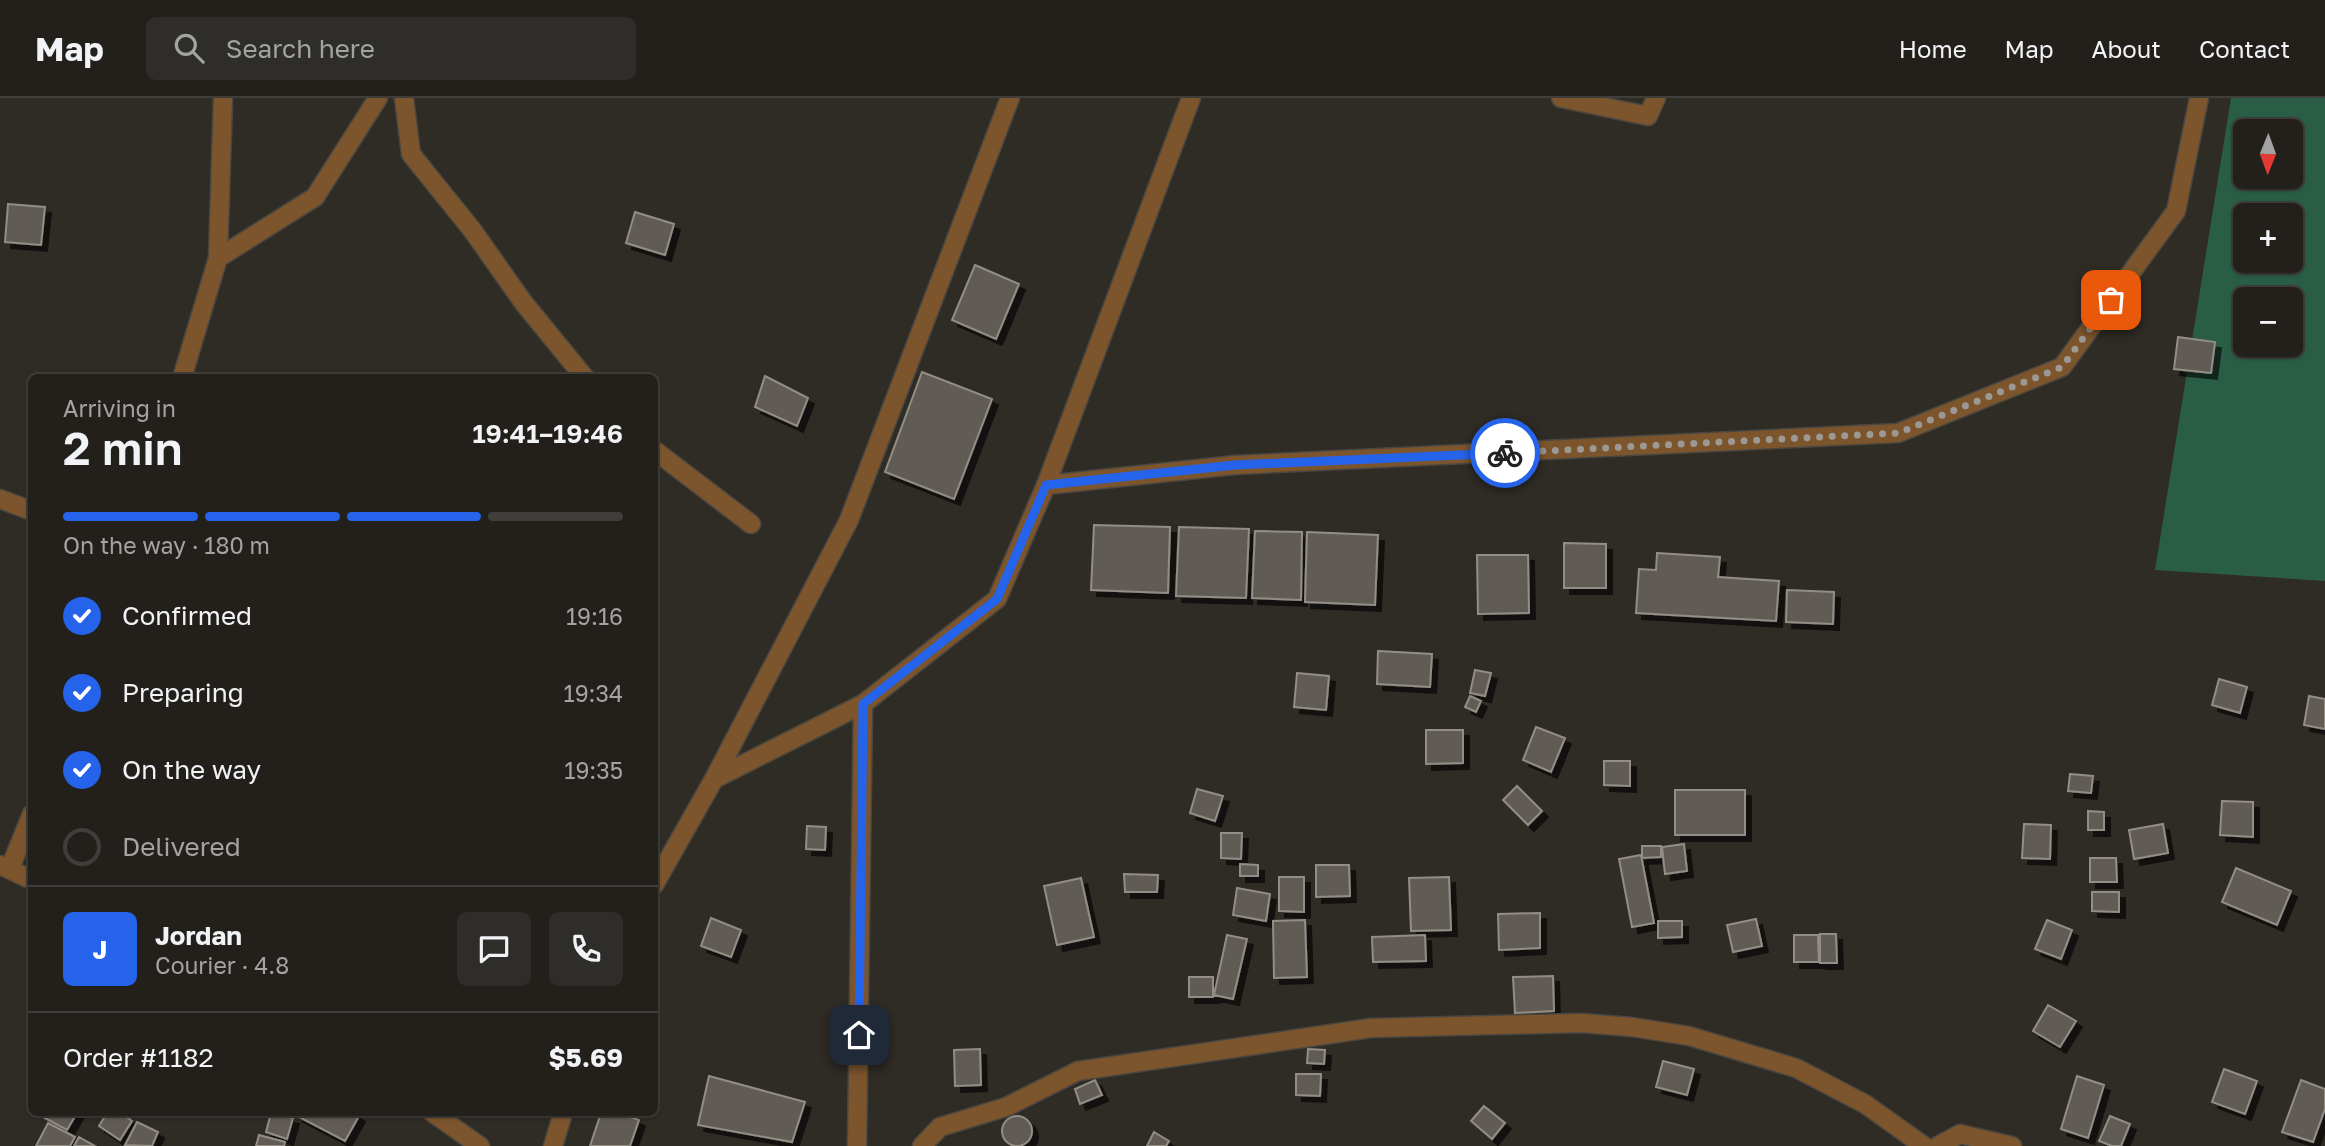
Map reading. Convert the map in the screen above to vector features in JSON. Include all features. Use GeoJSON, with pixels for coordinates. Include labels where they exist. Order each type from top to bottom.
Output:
{"type":"FeatureCollection","features":[{"type":"Feature","properties":{"kind":"street"},"geometry":{"type":"LineString","coordinates":[[183,374],[218,258],[223,98]]}},
{"type":"Feature","properties":{"kind":"street"},"geometry":{"type":"LineString","coordinates":[[218,258],[314,197],[378,98]]}},
{"type":"Feature","properties":{"kind":"street"},"geometry":{"type":"LineString","coordinates":[[404,98],[411,154],[473,231],[523,302],[582,374]]}},
{"type":"Feature","properties":{"kind":"street"},"geometry":{"type":"LineString","coordinates":[[658,878],[714,779],[849,520],[1010,98]]}},
{"type":"Feature","properties":{"kind":"street"},"geometry":{"type":"LineString","coordinates":[[714,779],[863,704],[997,599],[1046,485],[1191,98]]}},
{"type":"Feature","properties":{"kind":"street"},"geometry":{"type":"LineString","coordinates":[[1561,98],[1648,116],[1656,98]]}},
{"type":"Feature","properties":{"kind":"street"},"geometry":{"type":"LineString","coordinates":[[1046,485],[1235,465],[1898,433],[2062,367],[2176,211],[2199,98]]}},
{"type":"Feature","properties":{"kind":"street"},"geometry":{"type":"LineString","coordinates":[[658,453],[751,524]]}},
{"type":"Feature","properties":{"kind":"street"},"geometry":{"type":"LineString","coordinates":[[0,499],[28,510]]}},
{"type":"Feature","properties":{"kind":"street"},"geometry":{"type":"LineString","coordinates":[[857,1146],[863,704]]}},
{"type":"Feature","properties":{"kind":"street"},"geometry":{"type":"LineString","coordinates":[[28,822],[5,867],[28,878]]}},
{"type":"Feature","properties":{"kind":"street"},"geometry":{"type":"LineString","coordinates":[[922,1146],[940,1127],[1006,1107],[1078,1071],[1371,1028],[1582,1023],[1689,1036],[1796,1068],[1865,1104],[1924,1146]]}},
{"type":"Feature","properties":{"kind":"street"},"geometry":{"type":"LineString","coordinates":[[437,1116],[480,1146]]}},
{"type":"Feature","properties":{"kind":"street"},"geometry":{"type":"LineString","coordinates":[[553,1146],[562,1116]]}},
{"type":"Feature","properties":{"kind":"street"},"geometry":{"type":"LineString","coordinates":[[1938,1146],[1961,1134],[2012,1146]]}},
{"type":"Feature","properties":{"kind":"green space"},"geometry":{"type":"Polygon","coordinates":[[[2231,98],[2325,98],[2325,581],[2155,570],[2231,98]]]}},
{"type":"Feature","properties":{"kind":"building"},"geometry":{"type":"Polygon","coordinates":[[[8,204],[45,207],[41,245],[5,242],[8,204]]]}},
{"type":"Feature","properties":{"kind":"building"},"geometry":{"type":"Polygon","coordinates":[[[635,212],[674,224],[665,255],[626,243],[635,212]]]}},
{"type":"Feature","properties":{"kind":"building"},"geometry":{"type":"Polygon","coordinates":[[[975,265],[1019,284],[996,339],[952,320],[975,265]]]}},
{"type":"Feature","properties":{"kind":"building"},"geometry":{"type":"Polygon","coordinates":[[[2178,337],[2215,342],[2211,373],[2174,369],[2178,337]]]}},
{"type":"Feature","properties":{"kind":"building"},"geometry":{"type":"Polygon","coordinates":[[[922,372],[992,399],[954,499],[885,472],[922,372]]]}},
{"type":"Feature","properties":{"kind":"building"},"geometry":{"type":"Polygon","coordinates":[[[765,376],[808,398],[797,426],[755,407],[765,376]]]}},
{"type":"Feature","properties":{"kind":"building"},"geometry":{"type":"Polygon","coordinates":[[[1094,525],[1170,527],[1168,593],[1091,590],[1094,525]]]}},
{"type":"Feature","properties":{"kind":"building"},"geometry":{"type":"Polygon","coordinates":[[[1179,527],[1249,529],[1246,598],[1176,596],[1179,527]]]}},
{"type":"Feature","properties":{"kind":"building"},"geometry":{"type":"Polygon","coordinates":[[[1255,531],[1302,532],[1301,600],[1252,598],[1255,531]]]}},
{"type":"Feature","properties":{"kind":"building"},"geometry":{"type":"Polygon","coordinates":[[[1307,532],[1378,535],[1375,605],[1305,602],[1307,532]]]}},
{"type":"Feature","properties":{"kind":"building"},"geometry":{"type":"Polygon","coordinates":[[[1564,543],[1606,544],[1606,588],[1564,588],[1564,543]]]}},
{"type":"Feature","properties":{"kind":"building"},"geometry":{"type":"Polygon","coordinates":[[[1657,553],[1720,557],[1718,577],[1779,581],[1776,621],[1636,613],[1639,569],[1656,570],[1657,553]]]}},
{"type":"Feature","properties":{"kind":"building"},"geometry":{"type":"Polygon","coordinates":[[[1477,555],[1528,555],[1529,613],[1478,614],[1477,555]]]}},
{"type":"Feature","properties":{"kind":"building"},"geometry":{"type":"Polygon","coordinates":[[[1787,590],[1834,592],[1833,624],[1786,622],[1787,590]]]}},
{"type":"Feature","properties":{"kind":"building"},"geometry":{"type":"Polygon","coordinates":[[[1378,651],[1432,654],[1430,687],[1377,684],[1378,651]]]}},
{"type":"Feature","properties":{"kind":"building"},"geometry":{"type":"Polygon","coordinates":[[[1475,670],[1491,673],[1485,696],[1470,693],[1475,670]]]}},
{"type":"Feature","properties":{"kind":"building"},"geometry":{"type":"Polygon","coordinates":[[[1297,673],[1329,676],[1326,710],[1294,707],[1297,673]]]}},
{"type":"Feature","properties":{"kind":"building"},"geometry":{"type":"Polygon","coordinates":[[[2219,679],[2247,687],[2240,713],[2212,705],[2219,679]]]}},
{"type":"Feature","properties":{"kind":"building"},"geometry":{"type":"Polygon","coordinates":[[[1470,696],[1481,701],[1476,712],[1465,707],[1470,696]]]}},
{"type":"Feature","properties":{"kind":"building"},"geometry":{"type":"Polygon","coordinates":[[[2309,696],[2325,699],[2325,729],[2304,725],[2309,696]]]}},
{"type":"Feature","properties":{"kind":"building"},"geometry":{"type":"Polygon","coordinates":[[[1536,727],[1565,738],[1551,772],[1523,760],[1536,727]]]}},
{"type":"Feature","properties":{"kind":"building"},"geometry":{"type":"Polygon","coordinates":[[[1426,730],[1463,730],[1463,763],[1426,764],[1426,730]]]}},
{"type":"Feature","properties":{"kind":"building"},"geometry":{"type":"Polygon","coordinates":[[[1604,761],[1630,761],[1630,786],[1604,785],[1604,761]]]}},
{"type":"Feature","properties":{"kind":"building"},"geometry":{"type":"Polygon","coordinates":[[[2070,774],[2093,776],[2091,793],[2068,791],[2070,774]]]}},
{"type":"Feature","properties":{"kind":"building"},"geometry":{"type":"Polygon","coordinates":[[[1517,786],[1542,811],[1528,825],[1503,800],[1517,786]]]}},
{"type":"Feature","properties":{"kind":"building"},"geometry":{"type":"Polygon","coordinates":[[[1197,789],[1223,796],[1215,821],[1190,813],[1197,789]]]}},
{"type":"Feature","properties":{"kind":"building"},"geometry":{"type":"Polygon","coordinates":[[[1675,790],[1745,790],[1745,835],[1675,835],[1675,790]]]}},
{"type":"Feature","properties":{"kind":"building"},"geometry":{"type":"Polygon","coordinates":[[[2222,801],[2253,802],[2253,837],[2220,835],[2222,801]]]}},
{"type":"Feature","properties":{"kind":"building"},"geometry":{"type":"Polygon","coordinates":[[[2088,811],[2104,812],[2104,830],[2088,830],[2088,811]]]}},
{"type":"Feature","properties":{"kind":"building"},"geometry":{"type":"Polygon","coordinates":[[[2024,824],[2051,825],[2050,859],[2022,858],[2024,824]]]}},
{"type":"Feature","properties":{"kind":"building"},"geometry":{"type":"Polygon","coordinates":[[[2163,824],[2168,853],[2134,859],[2129,830],[2163,824]]]}},
{"type":"Feature","properties":{"kind":"building"},"geometry":{"type":"Polygon","coordinates":[[[807,826],[826,827],[825,850],[806,849],[807,826]]]}},
{"type":"Feature","properties":{"kind":"building"},"geometry":{"type":"Polygon","coordinates":[[[1221,833],[1242,833],[1241,859],[1221,858],[1221,833]]]}},
{"type":"Feature","properties":{"kind":"building"},"geometry":{"type":"Polygon","coordinates":[[[1684,844],[1687,871],[1665,874],[1662,847],[1684,844]]]}},
{"type":"Feature","properties":{"kind":"building"},"geometry":{"type":"Polygon","coordinates":[[[1642,846],[1661,846],[1661,857],[1642,858],[1642,846]]]}},
{"type":"Feature","properties":{"kind":"building"},"geometry":{"type":"Polygon","coordinates":[[[1641,855],[1654,923],[1632,927],[1619,859],[1641,855]]]}},
{"type":"Feature","properties":{"kind":"building"},"geometry":{"type":"Polygon","coordinates":[[[2090,858],[2116,858],[2117,882],[2090,882],[2090,858]]]}},
{"type":"Feature","properties":{"kind":"building"},"geometry":{"type":"Polygon","coordinates":[[[1240,864],[1258,865],[1258,876],[1240,876],[1240,864]]]}},
{"type":"Feature","properties":{"kind":"building"},"geometry":{"type":"Polygon","coordinates":[[[1316,865],[1349,865],[1350,896],[1316,897],[1316,865]]]}},
{"type":"Feature","properties":{"kind":"building"},"geometry":{"type":"Polygon","coordinates":[[[2236,868],[2291,891],[2277,925],[2222,902],[2236,868]]]}},
{"type":"Feature","properties":{"kind":"building"},"geometry":{"type":"Polygon","coordinates":[[[1124,874],[1158,875],[1157,892],[1125,892],[1124,874]]]}},
{"type":"Feature","properties":{"kind":"building"},"geometry":{"type":"Polygon","coordinates":[[[1279,877],[1304,877],[1304,912],[1279,911],[1279,877]]]}},
{"type":"Feature","properties":{"kind":"building"},"geometry":{"type":"Polygon","coordinates":[[[1449,877],[1451,930],[1411,931],[1409,878],[1449,877]]]}},
{"type":"Feature","properties":{"kind":"building"},"geometry":{"type":"Polygon","coordinates":[[[1081,878],[1094,937],[1057,945],[1044,886],[1081,878]]]}},
{"type":"Feature","properties":{"kind":"building"},"geometry":{"type":"Polygon","coordinates":[[[1237,888],[1270,894],[1266,921],[1233,915],[1237,888]]]}},
{"type":"Feature","properties":{"kind":"building"},"geometry":{"type":"Polygon","coordinates":[[[2092,892],[2119,892],[2119,912],[2092,911],[2092,892]]]}},
{"type":"Feature","properties":{"kind":"building"},"geometry":{"type":"Polygon","coordinates":[[[1540,913],[1540,948],[1499,950],[1498,914],[1540,913]]]}},
{"type":"Feature","properties":{"kind":"building"},"geometry":{"type":"Polygon","coordinates":[[[711,918],[741,930],[731,957],[701,946],[711,918]]]}},
{"type":"Feature","properties":{"kind":"building"},"geometry":{"type":"Polygon","coordinates":[[[1756,919],[1762,946],[1733,952],[1727,925],[1756,919]]]}},
{"type":"Feature","properties":{"kind":"building"},"geometry":{"type":"Polygon","coordinates":[[[1305,920],[1307,977],[1274,978],[1273,921],[1305,920]]]}},
{"type":"Feature","properties":{"kind":"building"},"geometry":{"type":"Polygon","coordinates":[[[2047,920],[2072,930],[2061,959],[2035,949],[2047,920]]]}},
{"type":"Feature","properties":{"kind":"building"},"geometry":{"type":"Polygon","coordinates":[[[1658,921],[1682,921],[1682,937],[1658,938],[1658,921]]]}},
{"type":"Feature","properties":{"kind":"building"},"geometry":{"type":"Polygon","coordinates":[[[1820,934],[1836,934],[1837,963],[1820,963],[1820,934]]]}},
{"type":"Feature","properties":{"kind":"building"},"geometry":{"type":"Polygon","coordinates":[[[1227,935],[1247,939],[1233,999],[1214,995],[1227,935]]]}},
{"type":"Feature","properties":{"kind":"building"},"geometry":{"type":"Polygon","coordinates":[[[1425,935],[1426,961],[1373,962],[1372,937],[1425,935]]]}},
{"type":"Feature","properties":{"kind":"building"},"geometry":{"type":"Polygon","coordinates":[[[1794,935],[1818,935],[1819,962],[1794,962],[1794,935]]]}},
{"type":"Feature","properties":{"kind":"building"},"geometry":{"type":"Polygon","coordinates":[[[1553,976],[1554,1011],[1515,1013],[1513,977],[1553,976]]]}},
{"type":"Feature","properties":{"kind":"building"},"geometry":{"type":"Polygon","coordinates":[[[1189,977],[1213,977],[1213,997],[1189,997],[1189,977]]]}},
{"type":"Feature","properties":{"kind":"building"},"geometry":{"type":"Polygon","coordinates":[[[2048,1005],[2076,1021],[2060,1047],[2033,1031],[2048,1005]]]}},
{"type":"Feature","properties":{"kind":"building"},"geometry":{"type":"Polygon","coordinates":[[[980,1049],[981,1085],[955,1086],[954,1050],[980,1049]]]}},
{"type":"Feature","properties":{"kind":"building"},"geometry":{"type":"Polygon","coordinates":[[[1308,1049],[1325,1050],[1324,1064],[1307,1063],[1308,1049]]]}},
{"type":"Feature","properties":{"kind":"building"},"geometry":{"type":"Polygon","coordinates":[[[1663,1061],[1694,1069],[1687,1095],[1656,1087],[1663,1061]]]}},
{"type":"Feature","properties":{"kind":"building"},"geometry":{"type":"Polygon","coordinates":[[[2224,1069],[2257,1081],[2245,1114],[2212,1102],[2224,1069]]]}},
{"type":"Feature","properties":{"kind":"building"},"geometry":{"type":"Polygon","coordinates":[[[1296,1074],[1321,1074],[1320,1096],[1296,1095],[1296,1074]]]}},
{"type":"Feature","properties":{"kind":"building"},"geometry":{"type":"Polygon","coordinates":[[[709,1076],[805,1102],[792,1142],[698,1125],[709,1076]]]}},
{"type":"Feature","properties":{"kind":"building"},"geometry":{"type":"Polygon","coordinates":[[[2077,1076],[2104,1085],[2088,1138],[2061,1129],[2077,1076]]]}},
{"type":"Feature","properties":{"kind":"building"},"geometry":{"type":"Polygon","coordinates":[[[1095,1080],[1102,1095],[1080,1104],[1075,1089],[1095,1080]]]}},
{"type":"Feature","properties":{"kind":"building"},"geometry":{"type":"Polygon","coordinates":[[[2301,1080],[2325,1089],[2325,1109],[2313,1142],[2282,1132],[2301,1080]]]}},
{"type":"Feature","properties":{"kind":"building"},"geometry":{"type":"Polygon","coordinates":[[[1484,1106],[1505,1123],[1492,1139],[1471,1121],[1484,1106]]]}},
{"type":"Feature","properties":{"kind":"building"},"geometry":{"type":"Polygon","coordinates":[[[44,1116],[75,1116],[67,1130],[44,1116]]]}},
{"type":"Feature","properties":{"kind":"building"},"geometry":{"type":"Polygon","coordinates":[[[105,1116],[125,1116],[132,1121],[120,1140],[99,1126],[105,1116]]]}},
{"type":"Feature","properties":{"kind":"building"},"geometry":{"type":"Polygon","coordinates":[[[270,1116],[293,1118],[287,1139],[266,1132],[270,1116]]]}},
{"type":"Feature","properties":{"kind":"building"},"geometry":{"type":"Polygon","coordinates":[[[297,1116],[359,1116],[345,1141],[297,1116]]]}},
{"type":"Feature","properties":{"kind":"building"},"geometry":{"type":"Polygon","coordinates":[[[600,1116],[628,1116],[639,1120],[630,1146],[590,1146],[600,1116]]]}},
{"type":"Feature","properties":{"kind":"building"},"geometry":{"type":"Polygon","coordinates":[[[1017,1116],[1028,1120],[1032,1131],[1028,1142],[1017,1146],[1006,1142],[1002,1131],[1006,1120],[1017,1116]]]}},
{"type":"Feature","properties":{"kind":"building"},"geometry":{"type":"Polygon","coordinates":[[[2110,1116],[2130,1124],[2121,1146],[2099,1141],[2110,1116]]]}},
{"type":"Feature","properties":{"kind":"building"},"geometry":{"type":"Polygon","coordinates":[[[137,1122],[158,1132],[152,1146],[125,1145],[137,1122]]]}},
{"type":"Feature","properties":{"kind":"building"},"geometry":{"type":"Polygon","coordinates":[[[48,1123],[75,1137],[70,1146],[36,1146],[48,1123]]]}},
{"type":"Feature","properties":{"kind":"building"},"geometry":{"type":"Polygon","coordinates":[[[1154,1132],[1169,1141],[1166,1146],[1147,1146],[1154,1132]]]}},
{"type":"Feature","properties":{"kind":"building"},"geometry":{"type":"Polygon","coordinates":[[[259,1135],[285,1142],[284,1146],[256,1146],[259,1135]]]}},
{"type":"Feature","properties":{"kind":"building"},"geometry":{"type":"Polygon","coordinates":[[[79,1137],[95,1146],[74,1146],[79,1137]]]}},
{"type":"Feature","properties":{"kind":"way so far"},"geometry":{"type":"LineString","coordinates":[[1505,453],[1898,433],[2062,367],[2111,300]]}},
{"type":"Feature","properties":{"kind":"route"},"geometry":{"type":"LineString","coordinates":[[859,1035],[863,704],[997,599],[1046,485],[1235,465],[1505,453]]}}]}
